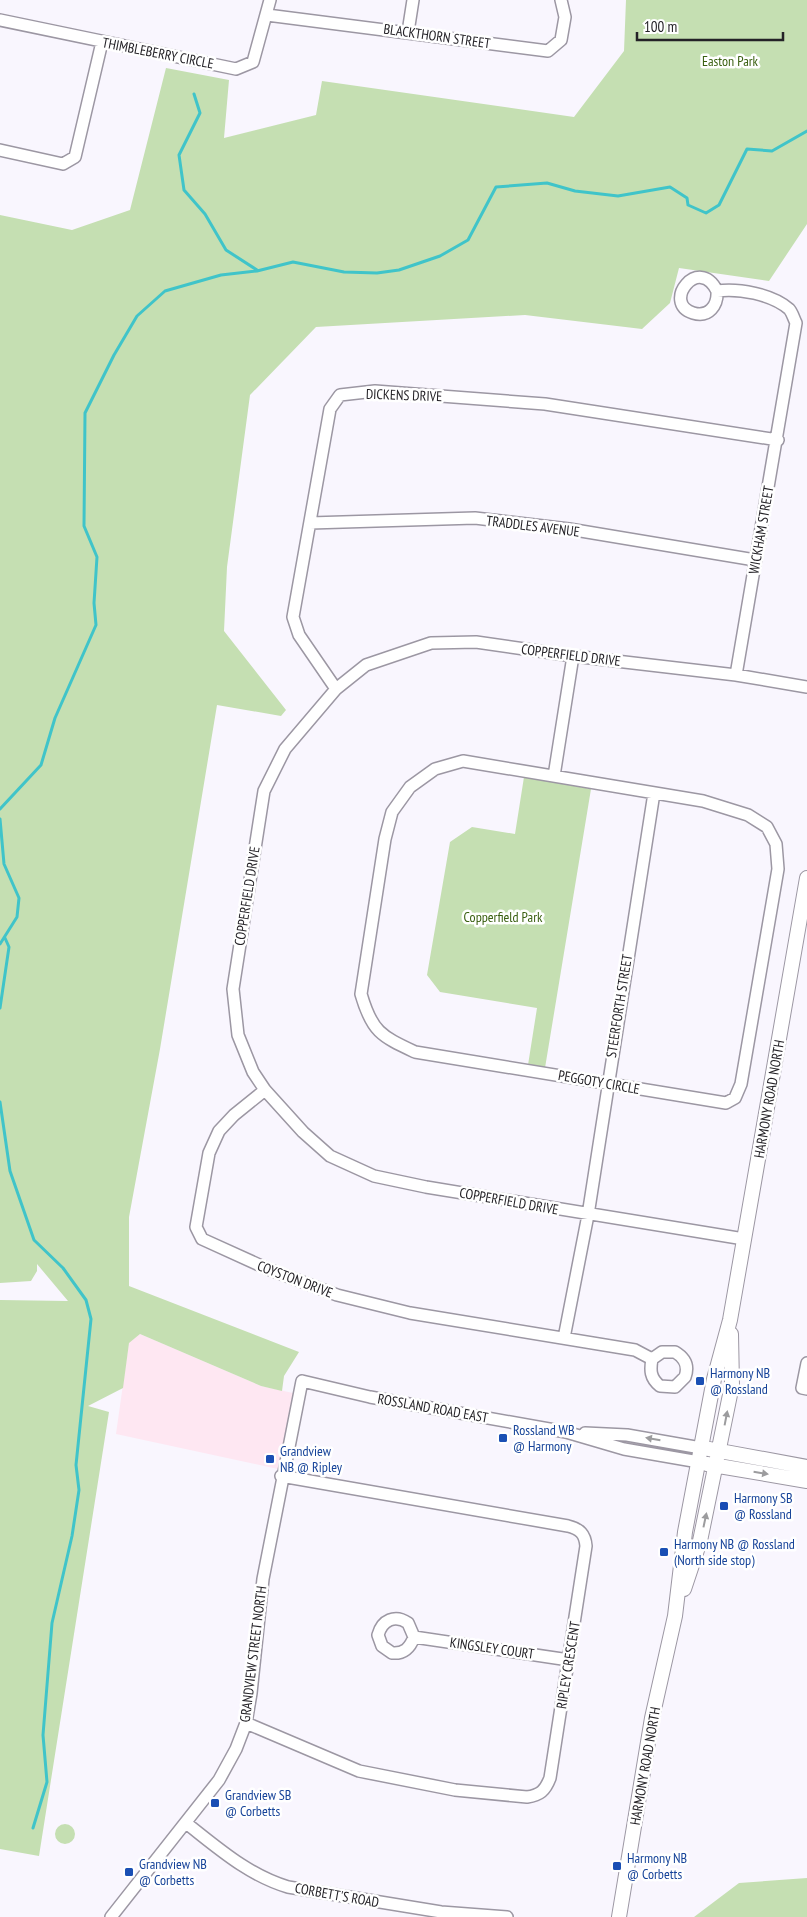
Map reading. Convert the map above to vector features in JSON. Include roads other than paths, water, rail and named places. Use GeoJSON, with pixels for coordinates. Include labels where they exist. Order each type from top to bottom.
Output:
{"type":"FeatureCollection","features":[{"type":"Feature","properties":{"kind":"main road","name":"HARMONY ROAD NORTH"},"geometry":{"type":"LineString","coordinates":[[675,1616],[685,1532],[714,1379],[730,1320],[807,878]]}},
{"type":"Feature","properties":{"kind":"main road","name":"HARMONY ROAD NORTH"},"geometry":{"type":"LineString","coordinates":[[619,1917],[652,1718],[675,1616],[700,1541],[732,1385],[730,1320]]}},
{"type":"Feature","properties":{"kind":"main road"},"geometry":{"type":"LineString","coordinates":[[701,1448],[807,1467]]}},
{"type":"Feature","properties":{"kind":"main road","name":"ROSSLAND ROAD EAST"},"geometry":{"type":"LineString","coordinates":[[698,1462],[807,1481]]}},
{"type":"Feature","properties":{"kind":"street","name":"THIMBLEBERRY CIRCLE"},"geometry":{"type":"LineString","coordinates":[[0,20],[236,69],[253,62],[270,0]]}},
{"type":"Feature","properties":{"kind":"street"},"geometry":{"type":"LineString","coordinates":[[408,32],[413,0]]}},
{"type":"Feature","properties":{"kind":"street","name":"BLACKTHORN STREET"},"geometry":{"type":"LineString","coordinates":[[267,14],[548,51],[561,40],[565,17],[560,0]]}},
{"type":"Feature","properties":{"kind":"street"},"geometry":{"type":"LineString","coordinates":[[0,150],[62,164],[75,157],[102,42]]}},
{"type":"Feature","properties":{"kind":"street","name":"WICKHAM STREET"},"geometry":{"type":"LineString","coordinates":[[717,292],[729,290],[773,300],[790,310],[796,323],[778,440],[755,560],[736,675]]}},
{"type":"Feature","properties":{"kind":"street","name":"DICKENS DRIVE"},"geometry":{"type":"LineString","coordinates":[[336,689],[299,635],[293,618],[330,409],[340,395],[375,391],[545,404],[778,440]]}},
{"type":"Feature","properties":{"kind":"street","name":"TRADDLES AVENUE"},"geometry":{"type":"LineString","coordinates":[[310,523],[475,518],[569,529],[755,560]]}},
{"type":"Feature","properties":{"kind":"street","name":"COPPERFIELD DRIVE"},"geometry":{"type":"LineString","coordinates":[[744,1239],[588,1215],[374,1176],[330,1156],[303,1132],[265,1090],[253,1072],[238,1035],[233,989],[264,791],[285,750],[336,689],[366,665],[431,642],[476,642],[573,656],[736,675],[807,687]]}},
{"type":"Feature","properties":{"kind":"street"},"geometry":{"type":"LineString","coordinates":[[554,776],[573,656]]}},
{"type":"Feature","properties":{"kind":"street","name":"PEGGOTY CIRCLE"},"geometry":{"type":"LineString","coordinates":[[463,761],[654,793],[703,801],[748,816],[768,827],[776,844],[778,869],[741,1084],[735,1098],[726,1103],[415,1052],[384,1037],[368,1017],[361,994],[385,839],[392,812],[410,786],[435,769],[463,761]]}},
{"type":"Feature","properties":{"kind":"street","name":"STEERFORTH STREET"},"geometry":{"type":"LineString","coordinates":[[564,1338],[588,1215],[607,1083],[654,793]]}},
{"type":"Feature","properties":{"kind":"street","name":"COYSTON DRIVE"},"geometry":{"type":"LineString","coordinates":[[265,1090],[234,1115],[219,1132],[209,1152],[196,1227],[202,1239],[268,1269],[338,1295],[410,1313],[635,1350],[652,1358]]}},
{"type":"Feature","properties":{"kind":"street"},"geometry":{"type":"LineString","coordinates":[[807,1363],[802,1388],[807,1389]]}},
{"type":"Feature","properties":{"kind":"street","name":"ROSSLAND ROAD EAST"},"geometry":{"type":"LineString","coordinates":[[302,1381],[370,1397],[566,1432],[624,1449],[698,1462]]}},
{"type":"Feature","properties":{"kind":"street","name":"GRANDVIEW STREET NORTH"},"geometry":{"type":"LineString","coordinates":[[111,1917],[186,1823],[228,1766],[246,1723],[263,1579],[302,1381]]}},
{"type":"Feature","properties":{"kind":"street","name":"ROSSLAND ROAD EAST"},"geometry":{"type":"LineString","coordinates":[[566,1432],[626,1435],[701,1448]]}},
{"type":"Feature","properties":{"kind":"street","name":"RIPLEY CRESCENT"},"geometry":{"type":"LineString","coordinates":[[246,1723],[359,1772],[455,1790],[527,1797],[538,1795],[546,1789],[550,1778],[586,1546],[585,1538],[575,1528],[282,1476]]}},
{"type":"Feature","properties":{"kind":"street","name":"KINGSLEY COURT"},"geometry":{"type":"LineString","coordinates":[[414,1637],[569,1660]]}},
{"type":"Feature","properties":{"kind":"street","name":"CORBETT'S ROAD"},"geometry":{"type":"LineString","coordinates":[[186,1823],[239,1865],[271,1882],[288,1887],[401,1912],[441,1912],[507,1917]]}},
{"type":"Feature","properties":{"kind":"waterway"},"geometry":{"type":"LineString","coordinates":[[194,94],[200,113],[179,155],[184,190],[205,214],[226,250],[257,270]]}},
{"type":"Feature","properties":{"kind":"waterway"},"geometry":{"type":"LineString","coordinates":[[0,809],[41,765],[55,718],[96,625],[94,603],[97,557],[84,526],[85,413],[114,355],[137,316],[165,291],[221,275],[257,271],[293,262],[344,272],[377,273],[399,270],[440,256],[468,240],[496,187],[547,183],[575,191],[618,196],[670,187],[687,198],[688,205],[706,213],[719,205],[747,149],[772,151],[807,131]]}},
{"type":"Feature","properties":{"kind":"waterway"},"geometry":{"type":"LineString","coordinates":[[0,819],[4,864],[19,898],[17,917],[0,944]]}},
{"type":"Feature","properties":{"kind":"waterway"},"geometry":{"type":"LineString","coordinates":[[0,1008],[9,947],[5,938]]}},
{"type":"Feature","properties":{"kind":"waterway"},"geometry":{"type":"LineString","coordinates":[[0,1102],[10,1171],[34,1240],[63,1268],[86,1300],[91,1319],[76,1465],[79,1490],[72,1536],[52,1623],[43,1735],[47,1782],[33,1828]]}},
{"type":"Feature","properties":{"kind":"place","name":"Harmony NB @ Rossland"},"geometry":{"type":"Point","coordinates":[700,1381]}},
{"type":"Feature","properties":{"kind":"place","name":"Rossland WB @ Harmony"},"geometry":{"type":"Point","coordinates":[503,1438]}},
{"type":"Feature","properties":{"kind":"place","name":"Grandview NB @ Ripley"},"geometry":{"type":"Point","coordinates":[270,1459]}},
{"type":"Feature","properties":{"kind":"place","name":"Harmony SB @ Rossland"},"geometry":{"type":"Point","coordinates":[724,1506]}},
{"type":"Feature","properties":{"kind":"place","name":"Harmony NB @ Rossland (North side stop)"},"geometry":{"type":"Point","coordinates":[664,1552]}},
{"type":"Feature","properties":{"kind":"place","name":"Grandview SB @ Corbetts"},"geometry":{"type":"Point","coordinates":[215,1803]}},
{"type":"Feature","properties":{"kind":"place","name":"Harmony NB @ Corbetts"},"geometry":{"type":"Point","coordinates":[617,1866]}},
{"type":"Feature","properties":{"kind":"place","name":"Grandview NB @ Corbetts"},"geometry":{"type":"Point","coordinates":[129,1872]}},
{"type":"Feature","properties":{"kind":"park label","name":"Easton Park"},"geometry":{"type":"Point","coordinates":[730,61]}},
{"type":"Feature","properties":{"kind":"park label","name":"Copperfield Park"},"geometry":{"type":"Point","coordinates":[503,917]}}]}
